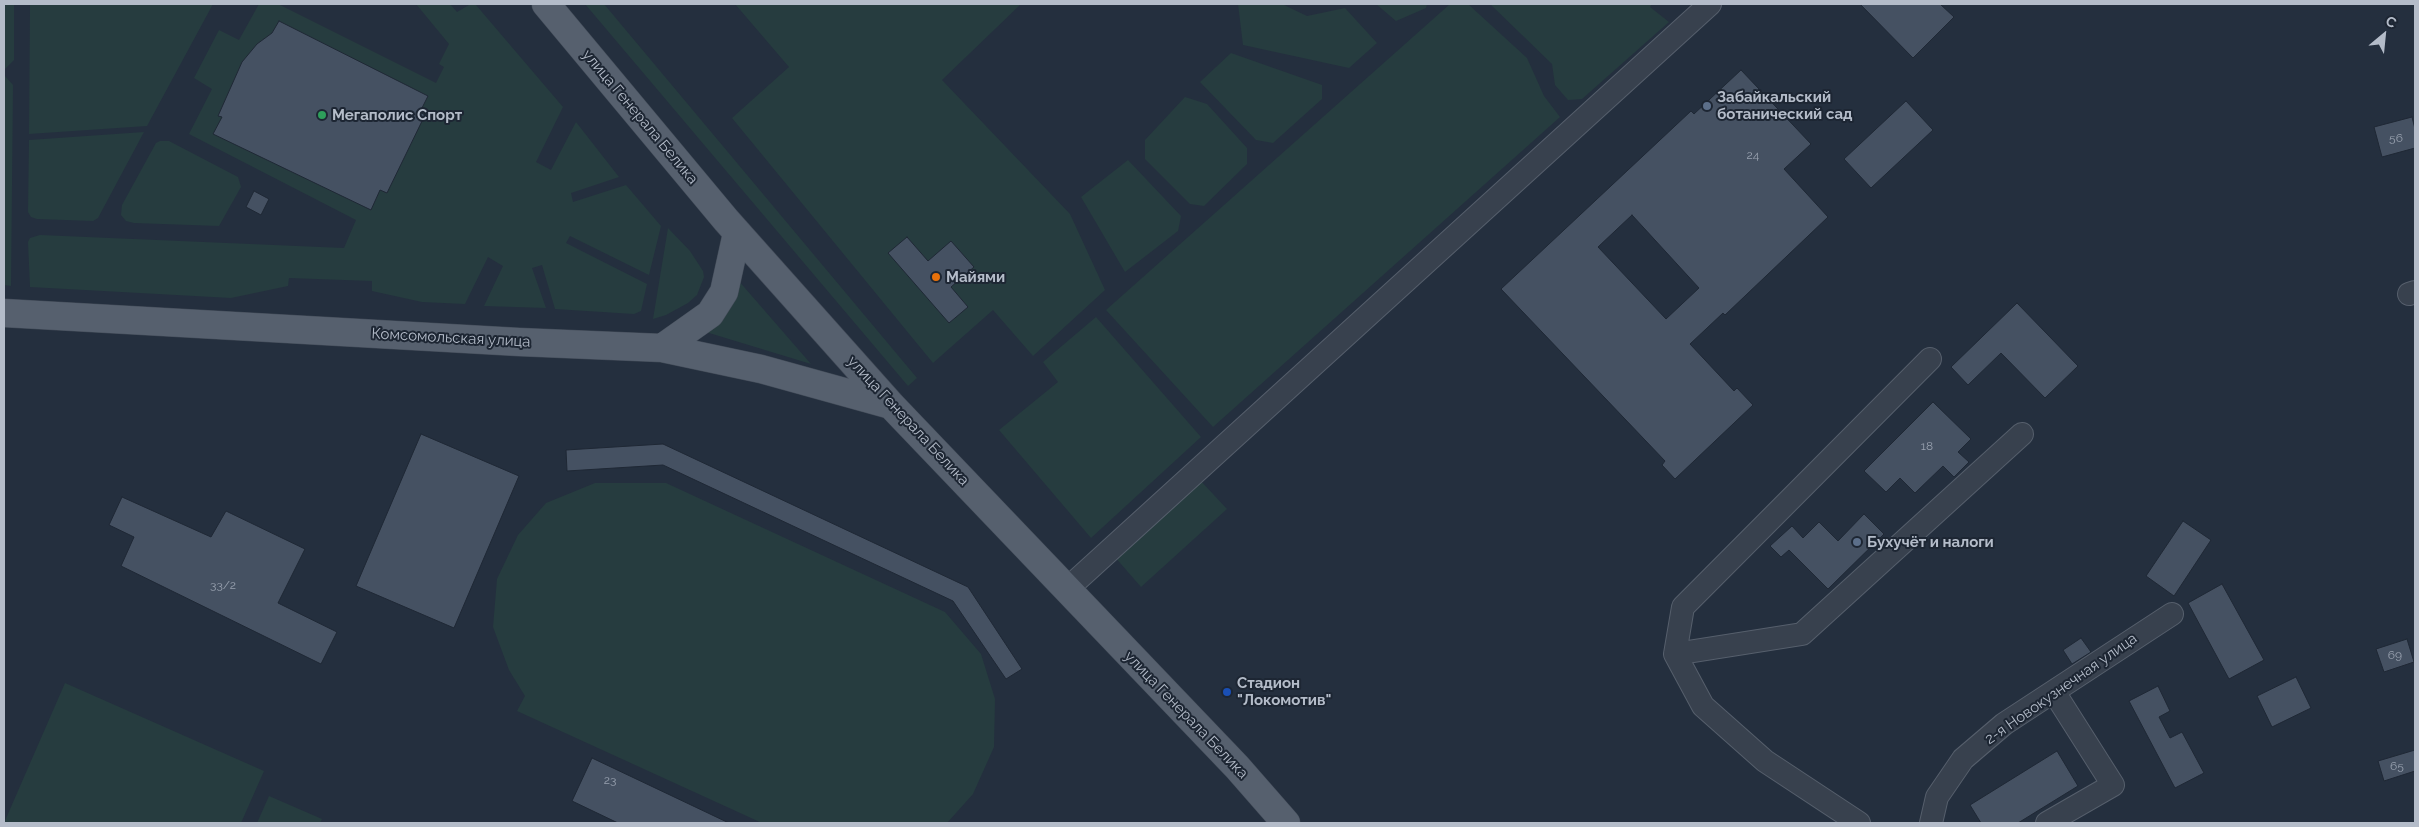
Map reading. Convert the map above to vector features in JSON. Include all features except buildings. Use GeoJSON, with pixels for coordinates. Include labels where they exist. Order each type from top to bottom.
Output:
{"type":"FeatureCollection","features":[{"type":"Feature","properties":{"kind":"main road","name":"улица Генерала Белика"},"geometry":{"type":"LineString","coordinates":[[546,4],[737,233],[891,405],[1237,767],[1286,823]]}},
{"type":"Feature","properties":{"kind":"main road"},"geometry":{"type":"LineString","coordinates":[[662,348],[710,314],[724,292],[737,233]]}},
{"type":"Feature","properties":{"kind":"main road","name":"Комсомольская улица"},"geometry":{"type":"LineString","coordinates":[[4,313],[519,342],[662,348],[761,369],[891,405]]}},
{"type":"Feature","properties":{"kind":"street"},"geometry":{"type":"LineString","coordinates":[[1066,590],[1710,4]]}},
{"type":"Feature","properties":{"kind":"street"},"geometry":{"type":"LineString","coordinates":[[1859,823],[1765,761],[1703,706],[1675,654],[1682,607],[1930,359]]}},
{"type":"Feature","properties":{"kind":"street"},"geometry":{"type":"LineString","coordinates":[[1675,654],[1802,634],[2022,434]]}},
{"type":"Feature","properties":{"kind":"street","name":"2-я Новокузнечная улица"},"geometry":{"type":"LineString","coordinates":[[1931,823],[1937,797],[1964,759],[2004,724],[2172,614]]}},
{"type":"Feature","properties":{"kind":"street"},"geometry":{"type":"LineString","coordinates":[[2047,823],[2113,785],[2054,692]]}},
{"type":"Feature","properties":{"kind":"green space"},"geometry":{"type":"Polygon","coordinates":[[[4,4],[14,4],[14,60],[5,69],[5,76],[13,85],[11,286],[4,285],[4,4]]]}},
{"type":"Feature","properties":{"kind":"green space"},"geometry":{"type":"Polygon","coordinates":[[[30,4],[213,4],[147,126],[29,134],[30,4]]]}},
{"type":"Feature","properties":{"kind":"green space"},"geometry":{"type":"Polygon","coordinates":[[[259,4],[278,4],[436,83],[444,67],[439,64],[449,44],[416,4],[450,4],[457,12],[469,5],[476,5],[563,107],[536,162],[551,170],[576,122],[619,177],[571,193],[573,202],[626,185],[661,226],[649,275],[570,236],[566,243],[647,284],[641,311],[634,314],[555,309],[542,265],[532,268],[546,308],[484,306],[503,266],[488,257],[465,304],[422,302],[372,291],[372,281],[289,278],[288,286],[231,298],[30,287],[28,242],[30,238],[40,235],[344,248],[356,220],[189,134],[212,89],[194,78],[219,30],[239,40],[259,4]]]}},
{"type":"Feature","properties":{"kind":"green space"},"geometry":{"type":"Polygon","coordinates":[[[585,4],[604,4],[917,378],[908,386],[585,4]]]}},
{"type":"Feature","properties":{"kind":"green space"},"geometry":{"type":"Polygon","coordinates":[[[735,4],[1021,4],[942,80],[1070,214],[1105,290],[1033,356],[993,310],[933,363],[732,118],[789,67],[735,4]]]}},
{"type":"Feature","properties":{"kind":"green space"},"geometry":{"type":"Polygon","coordinates":[[[1238,4],[1282,4],[1307,16],[1345,8],[1377,43],[1349,68],[1243,45],[1238,4]]]}},
{"type":"Feature","properties":{"kind":"green space"},"geometry":{"type":"Polygon","coordinates":[[[1376,4],[1427,4],[1426,8],[1396,21],[1376,4]]]}},
{"type":"Feature","properties":{"kind":"green space"},"geometry":{"type":"Polygon","coordinates":[[[1450,4],[1468,4],[1527,58],[1544,96],[1560,117],[1213,427],[1106,310],[1450,4]]]}},
{"type":"Feature","properties":{"kind":"green space"},"geometry":{"type":"Polygon","coordinates":[[[1490,4],[1652,4],[1650,7],[1669,22],[1582,99],[1568,100],[1555,85],[1552,64],[1490,4]]]}},
{"type":"Feature","properties":{"kind":"green space"},"geometry":{"type":"Polygon","coordinates":[[[1231,53],[1322,85],[1322,99],[1273,143],[1256,140],[1200,82],[1231,53]]]}},
{"type":"Feature","properties":{"kind":"green space"},"geometry":{"type":"Polygon","coordinates":[[[1185,97],[1207,104],[1247,148],[1247,164],[1204,206],[1190,204],[1145,159],[1145,140],[1185,97]]]}},
{"type":"Feature","properties":{"kind":"green space"},"geometry":{"type":"Polygon","coordinates":[[[144,132],[98,218],[93,221],[37,219],[31,217],[28,212],[29,140],[144,132]]]}},
{"type":"Feature","properties":{"kind":"green space"},"geometry":{"type":"Polygon","coordinates":[[[169,141],[238,177],[241,187],[219,226],[134,223],[126,221],[121,215],[122,205],[156,143],[169,141]]]}},
{"type":"Feature","properties":{"kind":"green space"},"geometry":{"type":"Polygon","coordinates":[[[1128,160],[1181,216],[1178,231],[1125,272],[1081,197],[1128,160]]]}},
{"type":"Feature","properties":{"kind":"green space"},"geometry":{"type":"Polygon","coordinates":[[[668,228],[690,251],[703,271],[704,277],[697,295],[688,303],[666,315],[653,319],[668,228]]]}},
{"type":"Feature","properties":{"kind":"green space"},"geometry":{"type":"Polygon","coordinates":[[[738,280],[811,364],[696,329],[738,280]]]}},
{"type":"Feature","properties":{"kind":"green space"},"geometry":{"type":"Polygon","coordinates":[[[1096,317],[1201,437],[1091,538],[999,430],[1058,382],[1043,362],[1096,317]]]}},
{"type":"Feature","properties":{"kind":"green space"},"geometry":{"type":"Polygon","coordinates":[[[1199,479],[1227,509],[1141,587],[1114,556],[1199,479]]]}},
{"type":"Feature","properties":{"kind":"green space"},"geometry":{"type":"Polygon","coordinates":[[[595,483],[666,483],[945,612],[981,654],[995,699],[994,747],[973,794],[947,823],[762,823],[517,711],[525,696],[509,670],[493,627],[497,579],[518,535],[546,503],[595,483]]]}},
{"type":"Feature","properties":{"kind":"green space"},"geometry":{"type":"Polygon","coordinates":[[[65,683],[264,771],[241,823],[4,823],[65,683]]]}},
{"type":"Feature","properties":{"kind":"green space"},"geometry":{"type":"Polygon","coordinates":[[[269,796],[322,819],[320,823],[257,823],[269,796]]]}},
{"type":"Feature","properties":{"kind":"place","name":"Забайкальский ботанический сад"},"geometry":{"type":"Point","coordinates":[1707,106]}},
{"type":"Feature","properties":{"kind":"place","name":"Мегаполис Спорт"},"geometry":{"type":"Point","coordinates":[322,115]}},
{"type":"Feature","properties":{"kind":"place","name":"Майями"},"geometry":{"type":"Point","coordinates":[936,277]}},
{"type":"Feature","properties":{"kind":"place","name":"Бухучёт и налоги"},"geometry":{"type":"Point","coordinates":[1857,542]}},
{"type":"Feature","properties":{"kind":"place","name":"Стадион \"Локомотив\""},"geometry":{"type":"Point","coordinates":[1227,692]}}]}
